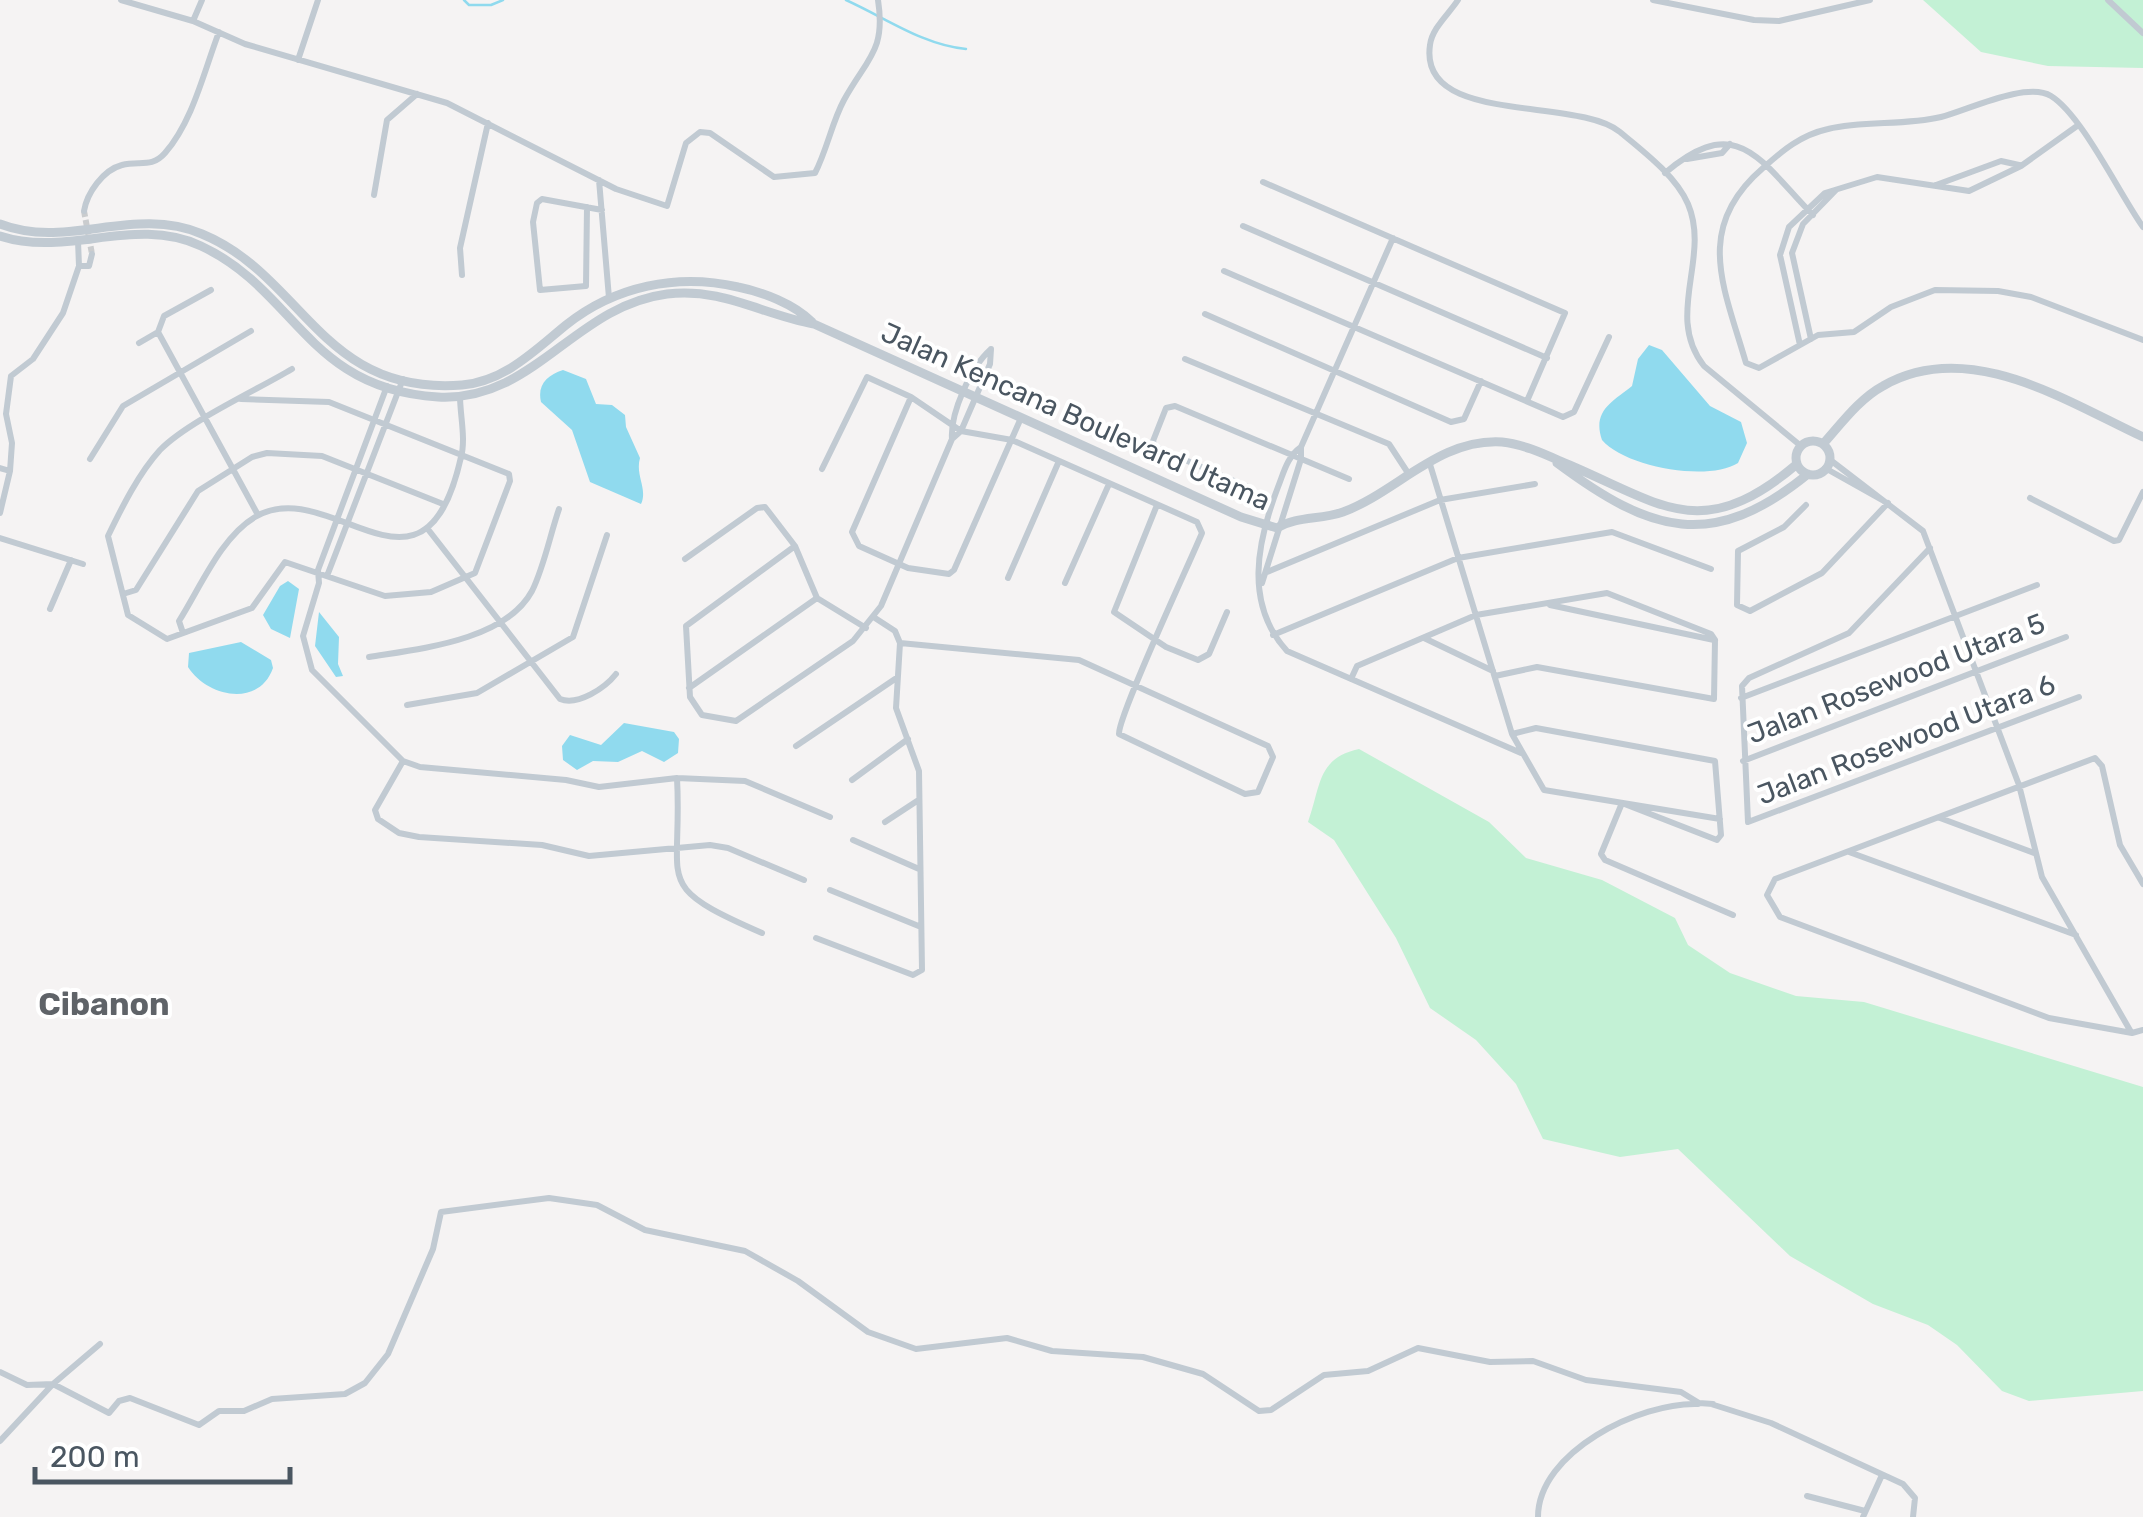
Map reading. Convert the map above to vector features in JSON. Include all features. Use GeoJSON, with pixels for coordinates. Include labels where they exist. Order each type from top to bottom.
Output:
{"type":"FeatureCollection","features":[{"type":"Feature","properties":{"kind":"street"},"geometry":{"type":"LineString","coordinates":[[121,0],[194,21],[298,60],[417,94],[488,122],[599,178],[667,206],[686,143],[700,132],[710,133],[774,177],[815,173],[844,100],[866,70],[880,41],[882,16],[878,0]]}},
{"type":"Feature","properties":{"kind":"street"},"geometry":{"type":"LineString","coordinates":[[194,21],[202,0]]}},
{"type":"Feature","properties":{"kind":"street"},"geometry":{"type":"LineString","coordinates":[[1458,0],[1430,45],[1436,72],[1456,96],[1594,117],[1617,129],[1679,187],[1693,223],[1685,312],[1692,350],[1704,366],[1800,446]]}},
{"type":"Feature","properties":{"kind":"street"},"geometry":{"type":"LineString","coordinates":[[1654,0],[1754,20],[1779,21],[1870,0]]}},
{"type":"Feature","properties":{"kind":"street"},"geometry":{"type":"LineString","coordinates":[[2108,0],[2143,33]]}},
{"type":"Feature","properties":{"kind":"street"},"geometry":{"type":"LineString","coordinates":[[298,60],[317,3]]}},
{"type":"Feature","properties":{"kind":"street"},"geometry":{"type":"LineString","coordinates":[[84,210],[93,188],[120,166],[147,166],[166,152],[182,126],[219,32]]}},
{"type":"Feature","properties":{"kind":"street"},"geometry":{"type":"LineString","coordinates":[[2143,228],[2078,126],[2051,96],[2024,92],[1916,122],[1832,128],[1811,134],[1765,166],[1736,194],[1726,212],[1718,252],[1746,363],[1752,368],[1760,368],[1811,339],[1854,332],[1912,297],[1965,288],[2031,297],[2143,340]]}},
{"type":"Feature","properties":{"kind":"street"},"geometry":{"type":"LineString","coordinates":[[374,195],[387,120],[417,94]]}},
{"type":"Feature","properties":{"kind":"street"},"geometry":{"type":"LineString","coordinates":[[462,275],[460,248],[488,122]]}},
{"type":"Feature","properties":{"kind":"street"},"geometry":{"type":"LineString","coordinates":[[1800,346],[1780,255],[1789,227],[1806,208],[1836,189],[1877,177],[1969,191],[2021,166],[2078,126]]}},
{"type":"Feature","properties":{"kind":"street"},"geometry":{"type":"LineString","coordinates":[[1665,173],[1694,150],[1720,142],[1730,144],[1751,152],[1813,215]]}},
{"type":"Feature","properties":{"kind":"street"},"geometry":{"type":"LineString","coordinates":[[1935,185],[2000,161],[2021,166]]}},
{"type":"Feature","properties":{"kind":"street"},"geometry":{"type":"LineString","coordinates":[[599,178],[612,303]]}},
{"type":"Feature","properties":{"kind":"street"},"geometry":{"type":"LineString","coordinates":[[1262,182],[1565,313],[1527,402]]}},
{"type":"Feature","properties":{"kind":"street"},"geometry":{"type":"LineString","coordinates":[[1811,339],[1792,253],[1794,238],[1836,189]]}},
{"type":"Feature","properties":{"kind":"street"},"geometry":{"type":"LineString","coordinates":[[587,208],[586,286],[540,290],[534,222],[537,203],[542,198],[602,210]]}},
{"type":"Feature","properties":{"kind":"street","name":"Jalan Kencana Boulevard Utama"},"geometry":{"type":"LineString","coordinates":[[0,224],[45,233],[137,222],[202,234],[243,258],[337,351],[389,381]]}},
{"type":"Feature","properties":{"kind":"street"},"geometry":{"type":"LineString","coordinates":[[1244,226],[1547,358]]}},
{"type":"Feature","properties":{"kind":"street","name":"Jalan Kencana Boulevard Utama"},"geometry":{"type":"LineString","coordinates":[[0,236],[45,245],[137,233],[197,244],[236,266],[330,360],[389,381],[460,396],[512,382],[612,303]]}},
{"type":"Feature","properties":{"kind":"street"},"geometry":{"type":"LineString","coordinates":[[1262,584],[1301,459],[1301,447],[1393,238]]}},
{"type":"Feature","properties":{"kind":"street"},"geometry":{"type":"LineString","coordinates":[[0,512],[10,470],[12,442],[6,414],[10,381],[14,370],[33,359],[64,313],[79,266],[78,241]]}},
{"type":"Feature","properties":{"kind":"street"},"geometry":{"type":"LineString","coordinates":[[79,266],[91,264],[92,254]]}},
{"type":"Feature","properties":{"kind":"street"},"geometry":{"type":"LineString","coordinates":[[1224,271],[1569,417],[1609,337]]}},
{"type":"Feature","properties":{"kind":"street"},"geometry":{"type":"LineString","coordinates":[[140,343],[158,332],[164,316],[212,290]]}},
{"type":"Feature","properties":{"kind":"street","name":"Jalan Kencana Boulevard Utama"},"geometry":{"type":"LineString","coordinates":[[401,384],[486,380],[516,366],[577,317],[612,303],[668,294],[717,294],[814,324],[1277,528],[1291,519],[1328,516],[1365,502],[1429,460],[1483,442],[1513,444],[1543,454],[1638,499],[1677,511],[1703,511],[1745,500],[1766,491],[1797,464]]}},
{"type":"Feature","properties":{"kind":"street"},"geometry":{"type":"LineString","coordinates":[[1204,314],[1458,422],[1481,382]]}},
{"type":"Feature","properties":{"kind":"street"},"geometry":{"type":"LineString","coordinates":[[90,459],[122,406],[251,331]]}},
{"type":"Feature","properties":{"kind":"street"},"geometry":{"type":"LineString","coordinates":[[158,332],[258,515]]}},
{"type":"Feature","properties":{"kind":"street"},"geometry":{"type":"LineString","coordinates":[[795,546],[686,626],[689,688],[694,709],[702,715],[736,721],[866,628],[874,618],[952,439],[961,431],[970,396],[979,359],[991,349],[990,364],[970,396],[951,426],[952,439]]}},
{"type":"Feature","properties":{"kind":"street"},"geometry":{"type":"LineString","coordinates":[[1185,358],[1389,444],[1408,473]]}},
{"type":"Feature","properties":{"kind":"street"},"geometry":{"type":"LineString","coordinates":[[1823,444],[1884,385],[1930,370],[1956,368],[2013,379],[2143,437]]}},
{"type":"Feature","properties":{"kind":"street"},"geometry":{"type":"LineString","coordinates":[[240,399],[329,402],[509,474],[510,481],[475,573],[432,592],[385,596],[286,562],[252,608],[183,633],[160,638],[128,615],[108,536],[160,450],[206,419],[240,399],[292,369]]}},
{"type":"Feature","properties":{"kind":"street"},"geometry":{"type":"LineString","coordinates":[[822,469],[866,377],[911,397],[961,431],[1012,440],[1202,527],[1157,640],[1136,686],[1118,726],[1124,738],[1245,794],[1258,792],[1273,749],[1136,686],[1062,656],[945,651],[900,643]]}},
{"type":"Feature","properties":{"kind":"street"},"geometry":{"type":"LineString","coordinates":[[0,382],[10,381]]}},
{"type":"Feature","properties":{"kind":"street"},"geometry":{"type":"LineString","coordinates":[[389,381],[318,570],[319,584],[303,636],[312,670],[402,761],[420,767],[566,780],[599,787],[677,778],[745,782],[830,817]]}},
{"type":"Feature","properties":{"kind":"street"},"geometry":{"type":"LineString","coordinates":[[319,584],[329,574],[401,384]]}},
{"type":"Feature","properties":{"kind":"street"},"geometry":{"type":"LineString","coordinates":[[183,633],[180,621],[227,546],[258,515],[291,507],[389,538],[409,536],[427,528],[443,504],[462,455],[460,396]]}},
{"type":"Feature","properties":{"kind":"street"},"geometry":{"type":"LineString","coordinates":[[911,397],[853,540],[899,564],[949,574],[1021,418]]}},
{"type":"Feature","properties":{"kind":"street"},"geometry":{"type":"LineString","coordinates":[[1248,487],[1155,447],[1153,440],[1170,406],[1348,479]]}},
{"type":"Feature","properties":{"kind":"street"},"geometry":{"type":"LineString","coordinates":[[1800,446],[1812,441],[1823,444]]}},
{"type":"Feature","properties":{"kind":"street"},"geometry":{"type":"LineString","coordinates":[[1823,444],[1827,464],[1924,530],[2020,786],[2042,877],[2132,1033]]}},
{"type":"Feature","properties":{"kind":"street"},"geometry":{"type":"LineString","coordinates":[[1800,446],[1797,464],[1808,474],[1827,464]]}},
{"type":"Feature","properties":{"kind":"street"},"geometry":{"type":"LineString","coordinates":[[1301,447],[1290,455],[1264,524],[1257,572],[1262,584],[1264,618],[1272,635],[1287,651],[1522,754]]}},
{"type":"Feature","properties":{"kind":"street"},"geometry":{"type":"LineString","coordinates":[[123,594],[136,590],[198,491],[233,468],[267,453],[302,453],[443,504]]}},
{"type":"Feature","properties":{"kind":"street","name":"Jalan Kencana Boulevard Utama"},"geometry":{"type":"LineString","coordinates":[[1543,454],[1632,512],[1676,524],[1704,525],[1750,513],[1773,502],[1808,474]]}},
{"type":"Feature","properties":{"kind":"street"},"geometry":{"type":"LineString","coordinates":[[1429,460],[1512,734],[1544,790],[1720,818]]}},
{"type":"Feature","properties":{"kind":"street"},"geometry":{"type":"LineString","coordinates":[[1008,578],[1060,462]]}},
{"type":"Feature","properties":{"kind":"street"},"geometry":{"type":"LineString","coordinates":[[0,468],[10,470]]}},
{"type":"Feature","properties":{"kind":"street"},"geometry":{"type":"LineString","coordinates":[[1065,583],[1110,484]]}},
{"type":"Feature","properties":{"kind":"street"},"geometry":{"type":"LineString","coordinates":[[1257,572],[1268,572],[1440,500],[1535,484]]}},
{"type":"Feature","properties":{"kind":"street"},"geometry":{"type":"LineString","coordinates":[[2030,498],[2114,541],[2119,540],[2143,492]]}},
{"type":"Feature","properties":{"kind":"street"},"geometry":{"type":"LineString","coordinates":[[1806,505],[1784,528],[1738,551],[1737,605],[1743,610],[1822,573],[1888,503]]}},
{"type":"Feature","properties":{"kind":"street"},"geometry":{"type":"LineString","coordinates":[[1156,505],[1114,612],[1198,660],[1205,659],[1228,612]]}},
{"type":"Feature","properties":{"kind":"street"},"geometry":{"type":"LineString","coordinates":[[685,559],[765,507],[795,546],[817,598],[866,628]]}},
{"type":"Feature","properties":{"kind":"street"},"geometry":{"type":"LineString","coordinates":[[369,657],[453,642],[514,612],[532,590],[558,508]]}},
{"type":"Feature","properties":{"kind":"street"},"geometry":{"type":"LineString","coordinates":[[427,528],[529,664],[569,703],[609,683],[616,674]]}},
{"type":"Feature","properties":{"kind":"street"},"geometry":{"type":"LineString","coordinates":[[1272,635],[1458,558],[1612,532],[1712,569]]}},
{"type":"Feature","properties":{"kind":"street"},"geometry":{"type":"LineString","coordinates":[[407,706],[476,693],[573,637],[606,535]]}},
{"type":"Feature","properties":{"kind":"street"},"geometry":{"type":"LineString","coordinates":[[0,538],[83,564]]}},
{"type":"Feature","properties":{"kind":"street"},"geometry":{"type":"LineString","coordinates":[[1743,761],[1740,698],[1748,678],[1850,633],[1930,548]]}},
{"type":"Feature","properties":{"kind":"street"},"geometry":{"type":"LineString","coordinates":[[50,609],[72,560]]}},
{"type":"Feature","properties":{"kind":"street"},"geometry":{"type":"LineString","coordinates":[[1740,698],[2037,585]]}},
{"type":"Feature","properties":{"kind":"street"},"geometry":{"type":"LineString","coordinates":[[1351,679],[1358,666],[1476,614],[1607,594],[1711,634],[1715,640],[1714,700],[1537,667],[1494,673],[1423,638]]}},
{"type":"Feature","properties":{"kind":"street"},"geometry":{"type":"LineString","coordinates":[[689,688],[817,598]]}},
{"type":"Feature","properties":{"kind":"street"},"geometry":{"type":"LineString","coordinates":[[1543,604],[1715,640]]}},
{"type":"Feature","properties":{"kind":"street"},"geometry":{"type":"LineString","coordinates":[[816,938],[918,974],[919,771],[896,708],[900,643],[894,631],[874,618]]}},
{"type":"Feature","properties":{"kind":"street","name":"Jalan Rosewood Utara 5"},"geometry":{"type":"LineString","coordinates":[[1743,761],[2066,637]]}},
{"type":"Feature","properties":{"kind":"street"},"geometry":{"type":"LineString","coordinates":[[796,746],[895,679]]}},
{"type":"Feature","properties":{"kind":"street","name":"Jalan Rosewood Utara 6"},"geometry":{"type":"LineString","coordinates":[[1743,761],[1748,822],[2079,697]]}},
{"type":"Feature","properties":{"kind":"street"},"geometry":{"type":"LineString","coordinates":[[1512,734],[1536,728],[1715,761],[1721,834],[1718,840],[1710,839],[1622,803]]}},
{"type":"Feature","properties":{"kind":"street"},"geometry":{"type":"LineString","coordinates":[[852,780],[908,738]]}},
{"type":"Feature","properties":{"kind":"street"},"geometry":{"type":"LineString","coordinates":[[2143,884],[2120,845],[2102,766],[2095,758],[1775,879],[1767,895],[1780,917],[2049,1018],[2132,1033],[2143,1030]]}},
{"type":"Feature","properties":{"kind":"street"},"geometry":{"type":"LineString","coordinates":[[402,761],[376,810],[378,820],[399,833],[542,846],[589,856],[675,846],[728,848],[804,880]]}},
{"type":"Feature","properties":{"kind":"street"},"geometry":{"type":"LineString","coordinates":[[677,778],[675,865],[689,898],[762,933]]}},
{"type":"Feature","properties":{"kind":"street"},"geometry":{"type":"LineString","coordinates":[[886,822],[918,800]]}},
{"type":"Feature","properties":{"kind":"street"},"geometry":{"type":"LineString","coordinates":[[1622,803],[1602,846],[1604,860],[1733,916]]}},
{"type":"Feature","properties":{"kind":"street"},"geometry":{"type":"LineString","coordinates":[[1939,818],[2034,853]]}},
{"type":"Feature","properties":{"kind":"street"},"geometry":{"type":"LineString","coordinates":[[853,840],[919,870]]}},
{"type":"Feature","properties":{"kind":"street"},"geometry":{"type":"LineString","coordinates":[[1848,852],[2076,935]]}},
{"type":"Feature","properties":{"kind":"street"},"geometry":{"type":"LineString","coordinates":[[830,890],[921,927]]}},
{"type":"Feature","properties":{"kind":"street"},"geometry":{"type":"LineString","coordinates":[[0,1372],[27,1385],[53,1384],[109,1413],[119,1401],[130,1398],[199,1424],[219,1411],[244,1411],[266,1400],[345,1394],[366,1383],[388,1354],[433,1249],[441,1212],[549,1198],[597,1204],[645,1230],[734,1246],[798,1281],[868,1332],[916,1350],[1007,1338],[1052,1351],[1143,1357],[1203,1374],[1258,1412],[1271,1410],[1324,1375],[1368,1370],[1418,1348],[1494,1362],[1533,1361],[1586,1380],[1681,1392],[1699,1403],[1771,1423],[1904,1484],[1914,1494],[1913,1517]]}},
{"type":"Feature","properties":{"kind":"street"},"geometry":{"type":"LineString","coordinates":[[0,1441],[53,1384],[100,1344]]}},
{"type":"Feature","properties":{"kind":"street"},"geometry":{"type":"LineString","coordinates":[[1538,1517],[1546,1482],[1578,1446],[1649,1412],[1713,1404]]}},
{"type":"Feature","properties":{"kind":"street"},"geometry":{"type":"LineString","coordinates":[[1807,1496],[1864,1514],[1882,1474]]}},
{"type":"Feature","properties":{"kind":"green space"},"geometry":{"type":"Polygon","coordinates":[[[1923,0],[2143,0],[2143,68],[2048,66],[1981,52],[1923,0]]]}},
{"type":"Feature","properties":{"kind":"green space"},"geometry":{"type":"Polygon","coordinates":[[[1359,749],[1489,822],[1526,858],[1602,880],[1675,918],[1688,945],[1730,973],[1796,996],[1864,1002],[2143,1087],[2143,1391],[2029,1401],[2002,1391],[1957,1345],[1928,1325],[1873,1304],[1790,1256],[1678,1149],[1620,1157],[1543,1139],[1516,1084],[1476,1040],[1430,1008],[1396,938],[1334,840],[1308,822],[1328,767],[1345,753],[1359,749]]]}},
{"type":"Feature","properties":{"kind":"water"},"geometry":{"type":"Polygon","coordinates":[[[1649,345],[1662,350],[1710,406],[1741,422],[1747,443],[1738,463],[1707,471],[1667,469],[1629,458],[1602,440],[1602,414],[1632,386],[1638,359],[1649,345]]]}},
{"type":"Feature","properties":{"kind":"water"},"geometry":{"type":"Polygon","coordinates":[[[563,370],[586,379],[596,404],[612,405],[625,415],[626,427],[640,458],[641,504],[590,482],[572,430],[541,402],[545,382],[563,370]]]}},
{"type":"Feature","properties":{"kind":"water"},"geometry":{"type":"Polygon","coordinates":[[[288,581],[299,589],[290,638],[271,629],[263,615],[280,586],[288,581]]]}},
{"type":"Feature","properties":{"kind":"water"},"geometry":{"type":"Polygon","coordinates":[[[319,612],[339,637],[338,664],[343,676],[336,677],[315,646],[319,612]]]}},
{"type":"Feature","properties":{"kind":"water"},"geometry":{"type":"Polygon","coordinates":[[[241,642],[271,660],[273,668],[256,689],[232,694],[220,691],[188,667],[189,653],[241,642]]]}},
{"type":"Feature","properties":{"kind":"water"},"geometry":{"type":"Polygon","coordinates":[[[624,723],[674,732],[679,739],[678,753],[664,762],[642,751],[618,762],[593,761],[577,770],[563,760],[562,746],[570,735],[601,745],[624,723]]]}},
{"type":"Feature","properties":{"kind":"waterway"},"geometry":{"type":"LineString","coordinates":[[464,0],[469,5],[491,5],[503,0]]}},
{"type":"Feature","properties":{"kind":"waterway"},"geometry":{"type":"LineString","coordinates":[[846,0],[920,36],[966,49]]}},
{"type":"Feature","properties":{"kind":"tunnel"},"geometry":{"type":"LineString","coordinates":[[84,211],[92,254]]}},
{"type":"Feature","properties":{"kind":"district","name":"Cibanon"},"geometry":{"type":"Point","coordinates":[104,1004]}}]}
